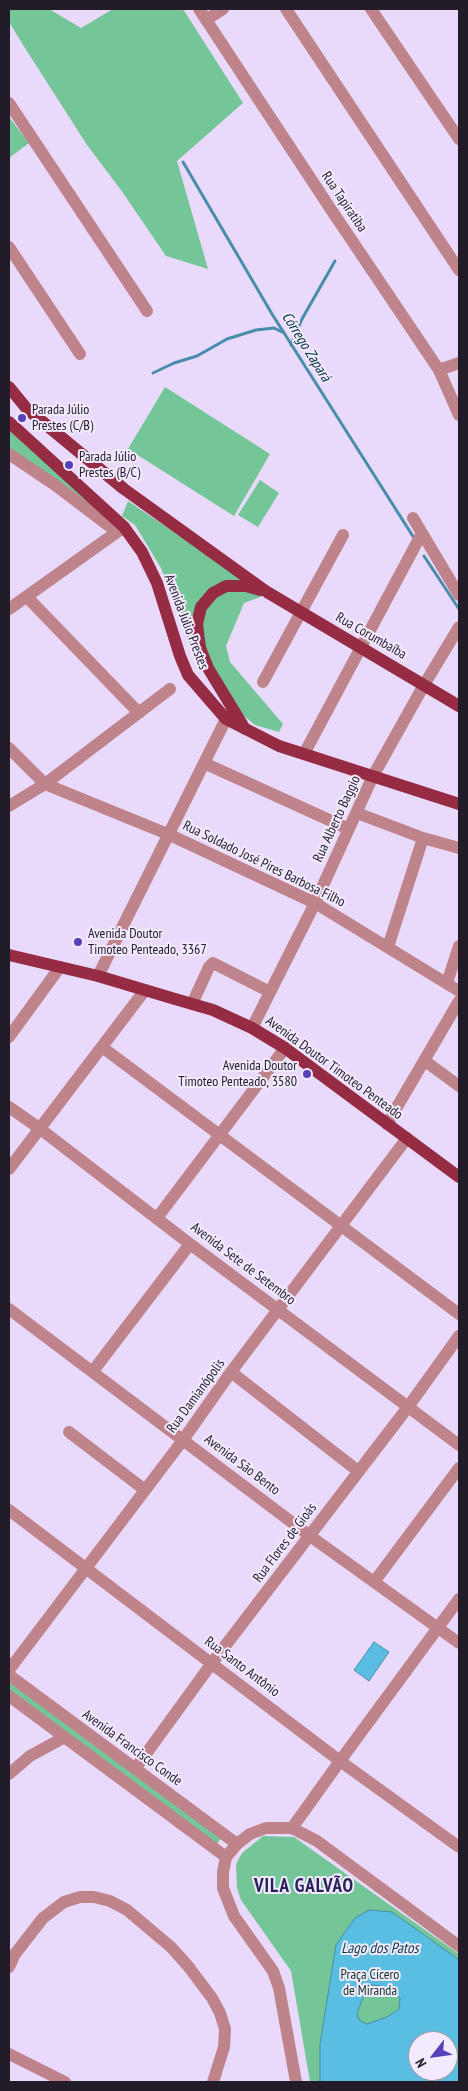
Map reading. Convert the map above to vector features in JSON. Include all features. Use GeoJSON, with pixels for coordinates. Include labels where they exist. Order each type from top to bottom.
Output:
{"type":"FeatureCollection","features":[{"type":"Feature","properties":{"kind":"main road"},"geometry":{"type":"LineString","coordinates":[[9,387],[27,409],[124,488],[267,592]]}},
{"type":"Feature","properties":{"kind":"main road","name":"Avenida Júlio Prestes"},"geometry":{"type":"LineString","coordinates":[[9,422],[142,552],[156,583],[174,640],[188,675],[226,719],[246,730],[304,754],[459,804]]}},
{"type":"Feature","properties":{"kind":"main road"},"geometry":{"type":"LineString","coordinates":[[246,730],[208,668],[200,648],[197,624],[201,607],[213,593],[226,586],[246,586],[267,592]]}},
{"type":"Feature","properties":{"kind":"main road","name":"Rua Corumbaíba"},"geometry":{"type":"LineString","coordinates":[[267,592],[459,706]]}},
{"type":"Feature","properties":{"kind":"main road","name":"Avenida Doutor Timoteo Penteado"},"geometry":{"type":"LineString","coordinates":[[9,955],[98,976],[213,1010],[252,1028],[285,1048],[459,1178]]}},
{"type":"Feature","properties":{"kind":"street","name":"Rua Tapiratiba"},"geometry":{"type":"LineString","coordinates":[[199,9],[439,370],[459,415]]}},
{"type":"Feature","properties":{"kind":"street"},"geometry":{"type":"LineString","coordinates":[[206,20],[223,9]]}},
{"type":"Feature","properties":{"kind":"street"},"geometry":{"type":"LineString","coordinates":[[286,9],[459,270]]}},
{"type":"Feature","properties":{"kind":"street"},"geometry":{"type":"LineString","coordinates":[[372,9],[459,139]]}},
{"type":"Feature","properties":{"kind":"street"},"geometry":{"type":"LineString","coordinates":[[9,103],[147,310]]}},
{"type":"Feature","properties":{"kind":"street"},"geometry":{"type":"LineString","coordinates":[[9,246],[80,354]]}},
{"type":"Feature","properties":{"kind":"street"},"geometry":{"type":"LineString","coordinates":[[439,370],[459,363]]}},
{"type":"Feature","properties":{"kind":"street"},"geometry":{"type":"LineString","coordinates":[[9,454],[120,529],[9,609]]}},
{"type":"Feature","properties":{"kind":"street"},"geometry":{"type":"LineString","coordinates":[[413,518],[459,595]]}},
{"type":"Feature","properties":{"kind":"street"},"geometry":{"type":"LineString","coordinates":[[304,754],[422,533]]}},
{"type":"Feature","properties":{"kind":"street"},"geometry":{"type":"LineString","coordinates":[[263,682],[342,534]]}},
{"type":"Feature","properties":{"kind":"street"},"geometry":{"type":"LineString","coordinates":[[26,597],[138,713]]}},
{"type":"Feature","properties":{"kind":"street","name":"Rua Alberto Baggio"},"geometry":{"type":"LineString","coordinates":[[252,1028],[315,903],[373,776],[459,627]]}},
{"type":"Feature","properties":{"kind":"street"},"geometry":{"type":"LineString","coordinates":[[9,806],[45,784],[170,689]]}},
{"type":"Feature","properties":{"kind":"street"},"geometry":{"type":"LineString","coordinates":[[98,976],[170,835],[226,719]]}},
{"type":"Feature","properties":{"kind":"street"},"geometry":{"type":"LineString","coordinates":[[9,748],[45,784]]}},
{"type":"Feature","properties":{"kind":"street"},"geometry":{"type":"LineString","coordinates":[[204,763],[349,829]]}},
{"type":"Feature","properties":{"kind":"street","name":"Rua Soldado José Pires Barbosa Filho"},"geometry":{"type":"LineString","coordinates":[[45,784],[170,835],[315,903],[459,991]]}},
{"type":"Feature","properties":{"kind":"street"},"geometry":{"type":"LineString","coordinates":[[357,813],[423,838],[459,848]]}},
{"type":"Feature","properties":{"kind":"street"},"geometry":{"type":"LineString","coordinates":[[388,947],[423,838]]}},
{"type":"Feature","properties":{"kind":"street"},"geometry":{"type":"LineString","coordinates":[[447,983],[459,946]]}},
{"type":"Feature","properties":{"kind":"street"},"geometry":{"type":"LineString","coordinates":[[192,1004],[209,967],[213,963],[270,992]]}},
{"type":"Feature","properties":{"kind":"street"},"geometry":{"type":"LineString","coordinates":[[9,1037],[60,967]]}},
{"type":"Feature","properties":{"kind":"street"},"geometry":{"type":"LineString","coordinates":[[9,1169],[145,990]]}},
{"type":"Feature","properties":{"kind":"street"},"geometry":{"type":"LineString","coordinates":[[387,1124],[459,1001]]}},
{"type":"Feature","properties":{"kind":"street"},"geometry":{"type":"LineString","coordinates":[[102,1047],[459,1314]]}},
{"type":"Feature","properties":{"kind":"street"},"geometry":{"type":"LineString","coordinates":[[157,1218],[285,1048]]}},
{"type":"Feature","properties":{"kind":"street"},"geometry":{"type":"LineString","coordinates":[[425,1061],[459,1086]]}},
{"type":"Feature","properties":{"kind":"street","name":"Avenida Sete de Setembro"},"geometry":{"type":"LineString","coordinates":[[9,1107],[459,1445]]}},
{"type":"Feature","properties":{"kind":"street","name":"Rua Damianópolis"},"geometry":{"type":"LineString","coordinates":[[9,1670],[183,1440],[231,1372],[407,1138]]}},
{"type":"Feature","properties":{"kind":"street"},"geometry":{"type":"LineString","coordinates":[[93,1371],[190,1244]]}},
{"type":"Feature","properties":{"kind":"street","name":"Avenida São Bento"},"geometry":{"type":"LineString","coordinates":[[9,1309],[310,1536],[459,1643]]}},
{"type":"Feature","properties":{"kind":"street","name":"Rua Flores de Gioás"},"geometry":{"type":"LineString","coordinates":[[135,1768],[212,1663],[408,1407],[459,1336]]}},
{"type":"Feature","properties":{"kind":"street"},"geometry":{"type":"LineString","coordinates":[[231,1372],[358,1471]]}},
{"type":"Feature","properties":{"kind":"street"},"geometry":{"type":"LineString","coordinates":[[69,1432],[144,1490]]}},
{"type":"Feature","properties":{"kind":"street"},"geometry":{"type":"LineString","coordinates":[[374,1582],[459,1468]]}},
{"type":"Feature","properties":{"kind":"street","name":"Rua Santo Antônio"},"geometry":{"type":"LineString","coordinates":[[9,1510],[340,1760],[459,1847]]}},
{"type":"Feature","properties":{"kind":"street"},"geometry":{"type":"LineString","coordinates":[[292,1828],[459,1599]]}},
{"type":"Feature","properties":{"kind":"street","name":"Avenida Francisco Conde"},"geometry":{"type":"LineString","coordinates":[[9,1675],[237,1844]]}},
{"type":"Feature","properties":{"kind":"street"},"geometry":{"type":"LineString","coordinates":[[9,1696],[63,1738],[226,1857]]}},
{"type":"Feature","properties":{"kind":"street"},"geometry":{"type":"LineString","coordinates":[[9,1774],[30,1756],[63,1738]]}},
{"type":"Feature","properties":{"kind":"street"},"geometry":{"type":"LineString","coordinates":[[296,2082],[280,1988],[273,1971],[234,1916],[223,1888],[223,1872],[226,1857],[237,1844],[250,1834],[266,1828],[292,1828],[317,1841],[459,1946]]}},
{"type":"Feature","properties":{"kind":"street"},"geometry":{"type":"LineString","coordinates":[[213,1846],[221,1842],[222,1833]]}},
{"type":"Feature","properties":{"kind":"street"},"geometry":{"type":"LineString","coordinates":[[9,1967],[12,1952],[43,1918],[64,1902],[94,1897],[110,1901],[127,1910],[171,1947],[212,1998],[220,2013],[225,2029],[224,2047],[213,2082]]}},
{"type":"Feature","properties":{"kind":"street"},"geometry":{"type":"LineString","coordinates":[[9,2054],[65,2082]]}},
{"type":"Feature","properties":{"kind":"green space"},"geometry":{"type":"Polygon","coordinates":[[[9,9],[49,9],[81,28],[113,9],[183,9],[243,103],[177,161],[208,269],[166,256],[121,190],[87,145],[25,48],[9,22],[9,9]]]}},
{"type":"Feature","properties":{"kind":"green space"},"geometry":{"type":"Polygon","coordinates":[[[9,117],[29,143],[9,158],[9,117]]]}},
{"type":"Feature","properties":{"kind":"green space"},"geometry":{"type":"Polygon","coordinates":[[[165,387],[270,454],[234,516],[128,449],[165,387]]]}},
{"type":"Feature","properties":{"kind":"green space"},"geometry":{"type":"Polygon","coordinates":[[[9,423],[101,513],[9,448],[9,423]]]}},
{"type":"Feature","properties":{"kind":"green space"},"geometry":{"type":"Polygon","coordinates":[[[260,480],[279,493],[258,527],[238,515],[260,480]]]}},
{"type":"Feature","properties":{"kind":"green space"},"geometry":{"type":"Polygon","coordinates":[[[128,501],[264,593],[263,596],[244,603],[226,646],[230,662],[283,724],[279,732],[255,725],[222,698],[194,657],[161,568],[135,525],[122,516],[128,501]]]}},
{"type":"Feature","properties":{"kind":"green space"},"geometry":{"type":"Polygon","coordinates":[[[9,1681],[222,1837],[217,1844],[9,1692],[9,1681]]]}},
{"type":"Feature","properties":{"kind":"green space","name":"Praça Cícero de Miranda"},"geometry":{"type":"Polygon","coordinates":[[[263,1836],[294,1837],[459,1954],[459,2082],[310,2082],[291,1971],[241,1900],[237,1888],[236,1864],[242,1853],[263,1836]]]}},
{"type":"Feature","properties":{"kind":"water"},"geometry":{"type":"Polygon","coordinates":[[[374,1642],[389,1652],[369,1681],[354,1670],[374,1642]]]}},
{"type":"Feature","properties":{"kind":"water","name":"Lago dos Patos"},"geometry":{"type":"Polygon","coordinates":[[[369,1910],[392,1912],[459,1960],[459,2082],[320,2082],[320,2044],[336,1945],[355,1918],[369,1910]],[[371,1985],[366,1989],[357,2014],[360,2021],[367,2024],[387,2017],[399,2009],[400,1998],[392,1991],[381,1986],[371,1985]]]}},
{"type":"Feature","properties":{"kind":"waterway","name":"Córrego Zapará"},"geometry":{"type":"LineString","coordinates":[[183,162],[272,314],[414,538]]}},
{"type":"Feature","properties":{"kind":"waterway"},"geometry":{"type":"LineString","coordinates":[[291,345],[302,319],[335,261]]}},
{"type":"Feature","properties":{"kind":"waterway"},"geometry":{"type":"LineString","coordinates":[[153,373],[174,363],[197,356],[227,339],[256,330],[274,328],[282,332]]}},
{"type":"Feature","properties":{"kind":"waterway","name":"Córrego Zapará"},"geometry":{"type":"LineString","coordinates":[[424,556],[459,609]]}},
{"type":"Feature","properties":{"kind":"place","name":"Parada Júlio Prestes (C/B)"},"geometry":{"type":"Point","coordinates":[22,418]}},
{"type":"Feature","properties":{"kind":"place","name":"Parada Júlio Prestes (B/C)"},"geometry":{"type":"Point","coordinates":[69,465]}},
{"type":"Feature","properties":{"kind":"place","name":"Avenida Doutor Timoteo Penteado, 3367"},"geometry":{"type":"Point","coordinates":[78,942]}},
{"type":"Feature","properties":{"kind":"place","name":"Avenida Doutor Timoteo Penteado, 3580"},"geometry":{"type":"Point","coordinates":[307,1074]}},
{"type":"Feature","properties":{"kind":"district","name":"VILA GALVÃO"},"geometry":{"type":"Point","coordinates":[304,1887]}}]}
